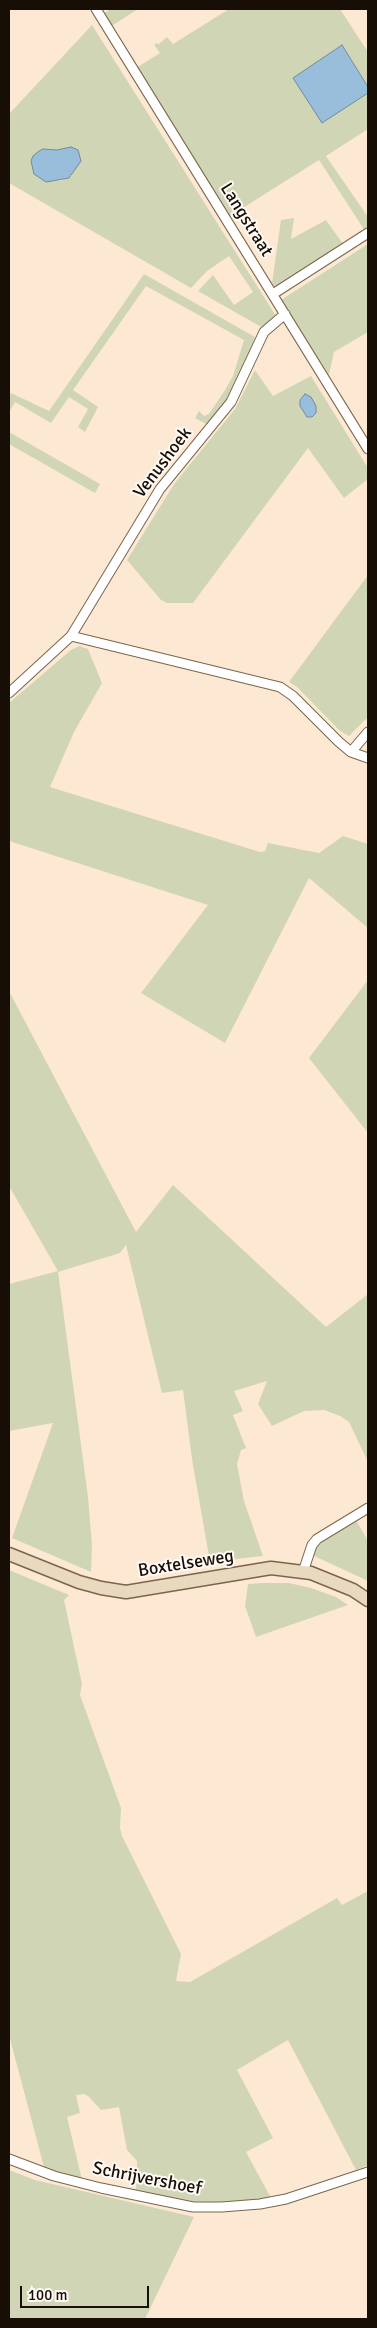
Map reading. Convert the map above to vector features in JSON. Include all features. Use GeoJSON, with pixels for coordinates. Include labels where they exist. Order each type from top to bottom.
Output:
{"type":"FeatureCollection","features":[{"type":"Feature","properties":{"kind":"main road","name":"Boxtelseweg"},"geometry":{"type":"LineString","coordinates":[[9,1554],[78,1582],[126,1592],[271,1568],[303,1572],[330,1580],[368,1600]]}},
{"type":"Feature","properties":{"kind":"street","name":"Langstraat"},"geometry":{"type":"LineString","coordinates":[[96,9],[368,449]]}},
{"type":"Feature","properties":{"kind":"street"},"geometry":{"type":"LineString","coordinates":[[273,294],[368,233]]}},
{"type":"Feature","properties":{"kind":"street","name":"Venushoek"},"geometry":{"type":"LineString","coordinates":[[9,694],[70,636],[160,490],[231,402],[264,332],[285,314]]}},
{"type":"Feature","properties":{"kind":"street"},"geometry":{"type":"LineString","coordinates":[[70,636],[280,687],[293,696],[351,752],[368,758]]}},
{"type":"Feature","properties":{"kind":"street"},"geometry":{"type":"LineString","coordinates":[[351,752],[368,732]]}},
{"type":"Feature","properties":{"kind":"street"},"geometry":{"type":"LineString","coordinates":[[303,1572],[312,1545],[317,1539],[368,1508]]}},
{"type":"Feature","properties":{"kind":"street","name":"Schrijvershoef"},"geometry":{"type":"LineString","coordinates":[[9,2159],[54,2176],[193,2207],[260,2204],[286,2199],[368,2172]]}},
{"type":"Feature","properties":{"kind":"green space"},"geometry":{"type":"Polygon","coordinates":[[[111,9],[138,9],[110,27],[102,14],[111,9]]]}},
{"type":"Feature","properties":{"kind":"green space"},"geometry":{"type":"Polygon","coordinates":[[[229,9],[340,9],[368,52],[368,87],[342,45],[322,123],[368,93],[368,129],[326,156],[368,217],[368,228],[365,231],[319,160],[230,216],[136,68],[160,53],[154,45],[156,43],[159,44],[167,37],[173,44],[229,9]]]}},
{"type":"Feature","properties":{"kind":"green space"},"geometry":{"type":"Polygon","coordinates":[[[92,25],[276,316],[263,328],[198,291],[213,275],[234,305],[253,292],[229,256],[207,271],[191,288],[9,183],[9,114],[92,25]],[[71,147],[57,150],[43,149],[60,181],[72,176],[71,147]]]}},
{"type":"Feature","properties":{"kind":"green space"},"geometry":{"type":"Polygon","coordinates":[[[294,218],[291,239],[326,220],[343,244],[275,287],[272,283],[281,220],[294,218]]]}},
{"type":"Feature","properties":{"kind":"green space"},"geometry":{"type":"Polygon","coordinates":[[[368,244],[368,332],[334,352],[329,375],[281,300],[368,244]]]}},
{"type":"Feature","properties":{"kind":"green space"},"geometry":{"type":"Polygon","coordinates":[[[144,274],[255,337],[243,373],[227,401],[208,425],[195,418],[199,411],[204,416],[209,414],[225,390],[233,376],[244,340],[146,286],[73,390],[98,407],[85,432],[78,427],[88,409],[69,397],[51,423],[15,402],[9,412],[9,397],[11,393],[49,411],[144,274]]]}},
{"type":"Feature","properties":{"kind":"green space"},"geometry":{"type":"Polygon","coordinates":[[[255,370],[273,396],[311,376],[368,468],[368,479],[344,498],[308,448],[193,603],[167,603],[161,600],[127,560],[174,484],[235,409],[255,370]]]}},
{"type":"Feature","properties":{"kind":"green space"},"geometry":{"type":"Polygon","coordinates":[[[9,432],[100,484],[95,493],[9,444],[9,432]]]}},
{"type":"Feature","properties":{"kind":"green space"},"geometry":{"type":"Polygon","coordinates":[[[368,575],[368,717],[349,736],[340,731],[297,687],[289,682],[368,575]]]}},
{"type":"Feature","properties":{"kind":"green space"},"geometry":{"type":"Polygon","coordinates":[[[79,646],[88,649],[102,683],[74,732],[50,787],[260,852],[265,851],[268,843],[319,853],[343,836],[368,844],[368,928],[309,878],[225,1043],[141,993],[208,905],[9,841],[9,703],[71,650],[79,646]]]}},
{"type":"Feature","properties":{"kind":"green space"},"geometry":{"type":"Polygon","coordinates":[[[368,980],[368,1133],[309,1058],[368,980]]]}},
{"type":"Feature","properties":{"kind":"green space"},"geometry":{"type":"Polygon","coordinates":[[[9,991],[136,1232],[173,1185],[326,1327],[368,1294],[368,1462],[349,1422],[340,1416],[324,1410],[304,1411],[272,1426],[258,1404],[267,1381],[234,1391],[243,1411],[233,1415],[246,1448],[241,1450],[237,1464],[244,1501],[263,1556],[210,1562],[192,1459],[183,1390],[162,1393],[126,1245],[120,1253],[58,1272],[88,1497],[92,1545],[91,1572],[12,1538],[53,1423],[9,1431],[9,1284],[58,1271],[9,1186],[9,991]]]}},
{"type":"Feature","properties":{"kind":"green space"},"geometry":{"type":"Polygon","coordinates":[[[356,1520],[368,1541],[368,1581],[312,1555],[315,1547],[356,1520]]]}},
{"type":"Feature","properties":{"kind":"green space"},"geometry":{"type":"Polygon","coordinates":[[[9,1570],[69,1595],[64,1600],[82,1684],[80,1695],[121,1808],[120,1828],[122,1836],[181,1954],[176,1981],[190,1982],[337,1898],[342,1905],[368,1891],[368,2165],[356,2170],[288,2040],[237,2070],[273,2138],[246,2152],[271,2198],[242,2202],[212,2203],[173,2200],[136,2192],[137,2161],[127,2150],[119,2107],[101,2110],[84,2094],[76,2095],[80,2113],[67,2117],[82,2180],[45,2171],[9,2035],[9,1570]]]}},
{"type":"Feature","properties":{"kind":"green space"},"geometry":{"type":"Polygon","coordinates":[[[289,1583],[311,1588],[336,1597],[348,1605],[256,1637],[245,1606],[248,1584],[289,1583]]]}},
{"type":"Feature","properties":{"kind":"green space"},"geometry":{"type":"Polygon","coordinates":[[[9,2170],[35,2180],[194,2217],[145,2319],[9,2319],[9,2170]]]}},
{"type":"Feature","properties":{"kind":"water"},"geometry":{"type":"Polygon","coordinates":[[[342,45],[368,87],[368,93],[322,123],[293,78],[342,45]]]}},
{"type":"Feature","properties":{"kind":"water"},"geometry":{"type":"Polygon","coordinates":[[[71,147],[78,150],[81,161],[69,178],[46,182],[34,174],[31,161],[33,156],[39,151],[71,147]]]}},
{"type":"Feature","properties":{"kind":"water"},"geometry":{"type":"Polygon","coordinates":[[[305,394],[311,397],[316,406],[316,413],[312,417],[307,417],[300,406],[300,400],[305,394]]]}}]}
